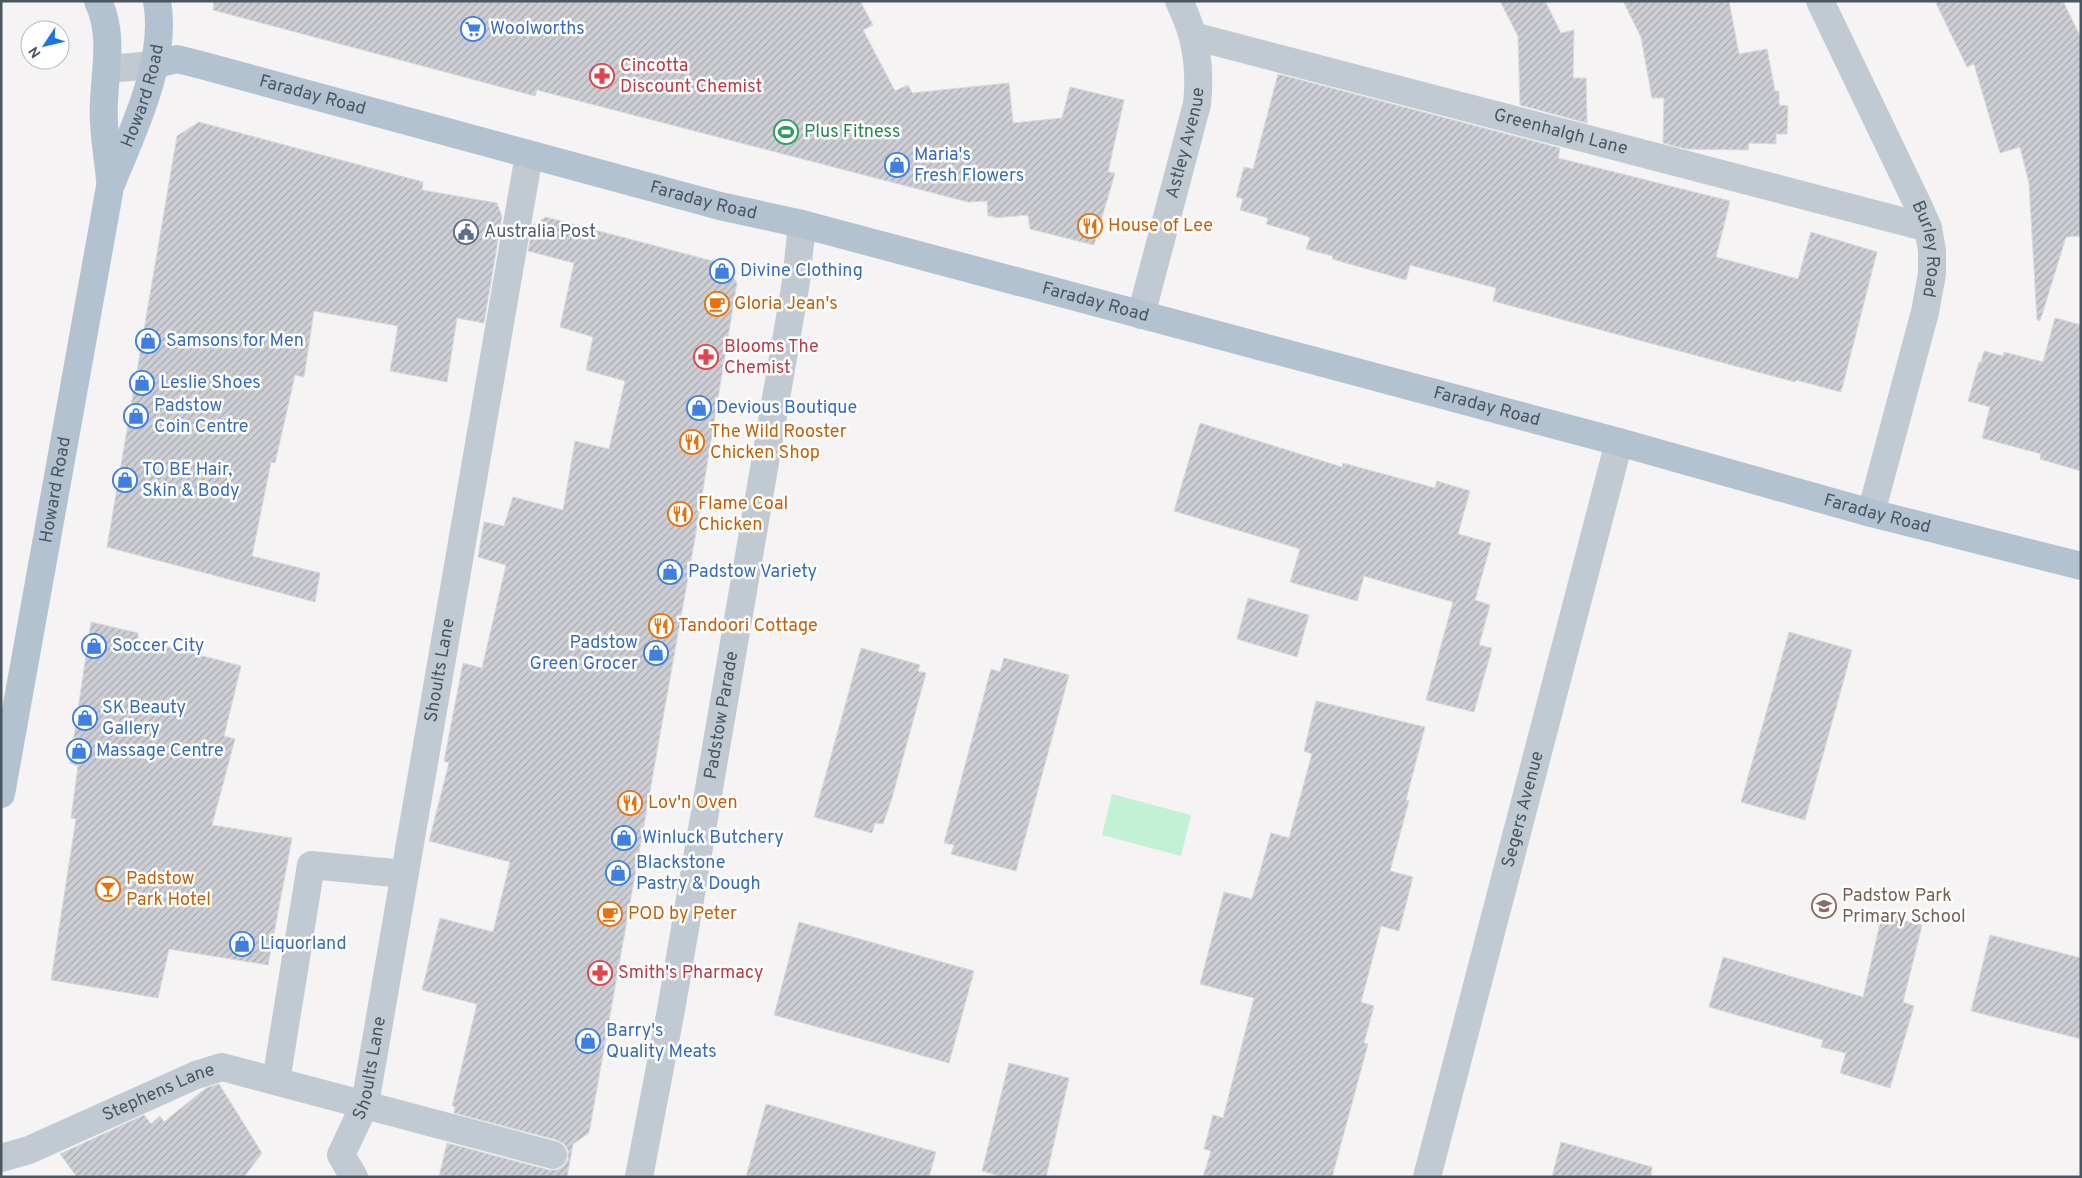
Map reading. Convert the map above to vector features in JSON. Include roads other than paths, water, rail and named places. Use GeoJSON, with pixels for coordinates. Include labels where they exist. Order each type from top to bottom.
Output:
{"type":"FeatureCollection","features":[{"type":"Feature","properties":{"kind":"main road","name":"Howard Road"},"geometry":{"type":"LineString","coordinates":[[98,1],[108,30],[107,69],[103,105],[110,187]]}},
{"type":"Feature","properties":{"kind":"main road","name":"Howard Road"},"geometry":{"type":"LineString","coordinates":[[1,794],[110,187],[140,113],[154,65],[158,35],[157,1]]}},
{"type":"Feature","properties":{"kind":"main road","name":"Faraday Road"},"geometry":{"type":"LineString","coordinates":[[154,65],[177,59],[720,206],[802,224],[1619,442],[1871,513],[2081,566]]}},
{"type":"Feature","properties":{"kind":"street","name":"Astley Avenue"},"geometry":{"type":"LineString","coordinates":[[1141,315],[1197,104],[1200,81],[1198,58],[1193,36],[1179,1]]}},
{"type":"Feature","properties":{"kind":"street","name":"Burley Road"},"geometry":{"type":"LineString","coordinates":[[1820,1],[1928,228],[1932,250],[1932,266],[1925,312],[1871,513]]}},
{"type":"Feature","properties":{"kind":"street","name":"Greenhalgh Lane"},"geometry":{"type":"LineString","coordinates":[[1193,36],[1928,228]]}},
{"type":"Feature","properties":{"kind":"street","name":"Faraday Road"},"geometry":{"type":"LineString","coordinates":[[107,69],[154,65]]}},
{"type":"Feature","properties":{"kind":"street","name":"Shoults Lane"},"geometry":{"type":"LineString","coordinates":[[354,1177],[341,1155],[365,1104],[529,155]]}},
{"type":"Feature","properties":{"kind":"street","name":"Padstow Parade"},"geometry":{"type":"LineString","coordinates":[[639,1177],[671,1010],[794,292],[802,224]]}},
{"type":"Feature","properties":{"kind":"street","name":"Segers Avenue"},"geometry":{"type":"LineString","coordinates":[[1426,1177],[1619,442]]}},
{"type":"Feature","properties":{"kind":"street"},"geometry":{"type":"LineString","coordinates":[[276,1081],[310,865],[404,874]]}},
{"type":"Feature","properties":{"kind":"street","name":"Stephens Lane"},"geometry":{"type":"LineString","coordinates":[[1,1158],[29,1150],[196,1075],[222,1067],[553,1155]]}},
{"type":"Feature","properties":{"kind":"place","name":"Woolworths"},"geometry":{"type":"Point","coordinates":[473,29]}},
{"type":"Feature","properties":{"kind":"place","name":"Cincotta Discount Chemist"},"geometry":{"type":"Point","coordinates":[602,76]}},
{"type":"Feature","properties":{"kind":"place","name":"Plus Fitness"},"geometry":{"type":"Point","coordinates":[786,132]}},
{"type":"Feature","properties":{"kind":"place","name":"Maria's Fresh Flowers"},"geometry":{"type":"Point","coordinates":[897,165]}},
{"type":"Feature","properties":{"kind":"place","name":"House of Lee"},"geometry":{"type":"Point","coordinates":[1090,226]}},
{"type":"Feature","properties":{"kind":"place","name":"Australia Post"},"geometry":{"type":"Point","coordinates":[466,232]}},
{"type":"Feature","properties":{"kind":"place","name":"Divine Clothing"},"geometry":{"type":"Point","coordinates":[722,271]}},
{"type":"Feature","properties":{"kind":"place","name":"Gloria Jean's"},"geometry":{"type":"Point","coordinates":[717,304]}},
{"type":"Feature","properties":{"kind":"place","name":"Samsons for Men"},"geometry":{"type":"Point","coordinates":[148,341]}},
{"type":"Feature","properties":{"kind":"place","name":"Blooms The Chemist"},"geometry":{"type":"Point","coordinates":[706,357]}},
{"type":"Feature","properties":{"kind":"place","name":"Leslie Shoes"},"geometry":{"type":"Point","coordinates":[142,383]}},
{"type":"Feature","properties":{"kind":"place","name":"Devious Boutique"},"geometry":{"type":"Point","coordinates":[699,408]}},
{"type":"Feature","properties":{"kind":"place","name":"Padstow Coin Centre"},"geometry":{"type":"Point","coordinates":[136,416]}},
{"type":"Feature","properties":{"kind":"place","name":"The Wild Rooster Chicken Shop"},"geometry":{"type":"Point","coordinates":[692,442]}},
{"type":"Feature","properties":{"kind":"place","name":"TO BE Hair, Skin & Body"},"geometry":{"type":"Point","coordinates":[125,480]}},
{"type":"Feature","properties":{"kind":"place","name":"Flame Coal Chicken"},"geometry":{"type":"Point","coordinates":[680,514]}},
{"type":"Feature","properties":{"kind":"place","name":"Padstow Variety"},"geometry":{"type":"Point","coordinates":[670,572]}},
{"type":"Feature","properties":{"kind":"place","name":"Tandoori Cottage"},"geometry":{"type":"Point","coordinates":[661,626]}},
{"type":"Feature","properties":{"kind":"place","name":"Soccer City"},"geometry":{"type":"Point","coordinates":[94,646]}},
{"type":"Feature","properties":{"kind":"place","name":"Padstow Green Grocer"},"geometry":{"type":"Point","coordinates":[656,653]}},
{"type":"Feature","properties":{"kind":"place","name":"SK Beauty Gallery"},"geometry":{"type":"Point","coordinates":[85,718]}},
{"type":"Feature","properties":{"kind":"place","name":"Massage Centre"},"geometry":{"type":"Point","coordinates":[79,751]}},
{"type":"Feature","properties":{"kind":"place","name":"Lov'n Oven"},"geometry":{"type":"Point","coordinates":[630,803]}},
{"type":"Feature","properties":{"kind":"place","name":"Winluck Butchery"},"geometry":{"type":"Point","coordinates":[624,838]}},
{"type":"Feature","properties":{"kind":"place","name":"Blackstone Pastry & Dough"},"geometry":{"type":"Point","coordinates":[618,873]}},
{"type":"Feature","properties":{"kind":"place","name":"Padstow Park Hotel"},"geometry":{"type":"Point","coordinates":[108,889]}},
{"type":"Feature","properties":{"kind":"place","name":"Padstow Park Primary School"},"geometry":{"type":"Point","coordinates":[1824,906]}},
{"type":"Feature","properties":{"kind":"place","name":"POD by Peter"},"geometry":{"type":"Point","coordinates":[610,914]}},
{"type":"Feature","properties":{"kind":"place","name":"Liquorland"},"geometry":{"type":"Point","coordinates":[242,944]}},
{"type":"Feature","properties":{"kind":"place","name":"Smith's Pharmacy"},"geometry":{"type":"Point","coordinates":[600,973]}},
{"type":"Feature","properties":{"kind":"place","name":"Barry's Quality Meats"},"geometry":{"type":"Point","coordinates":[588,1041]}}]}
